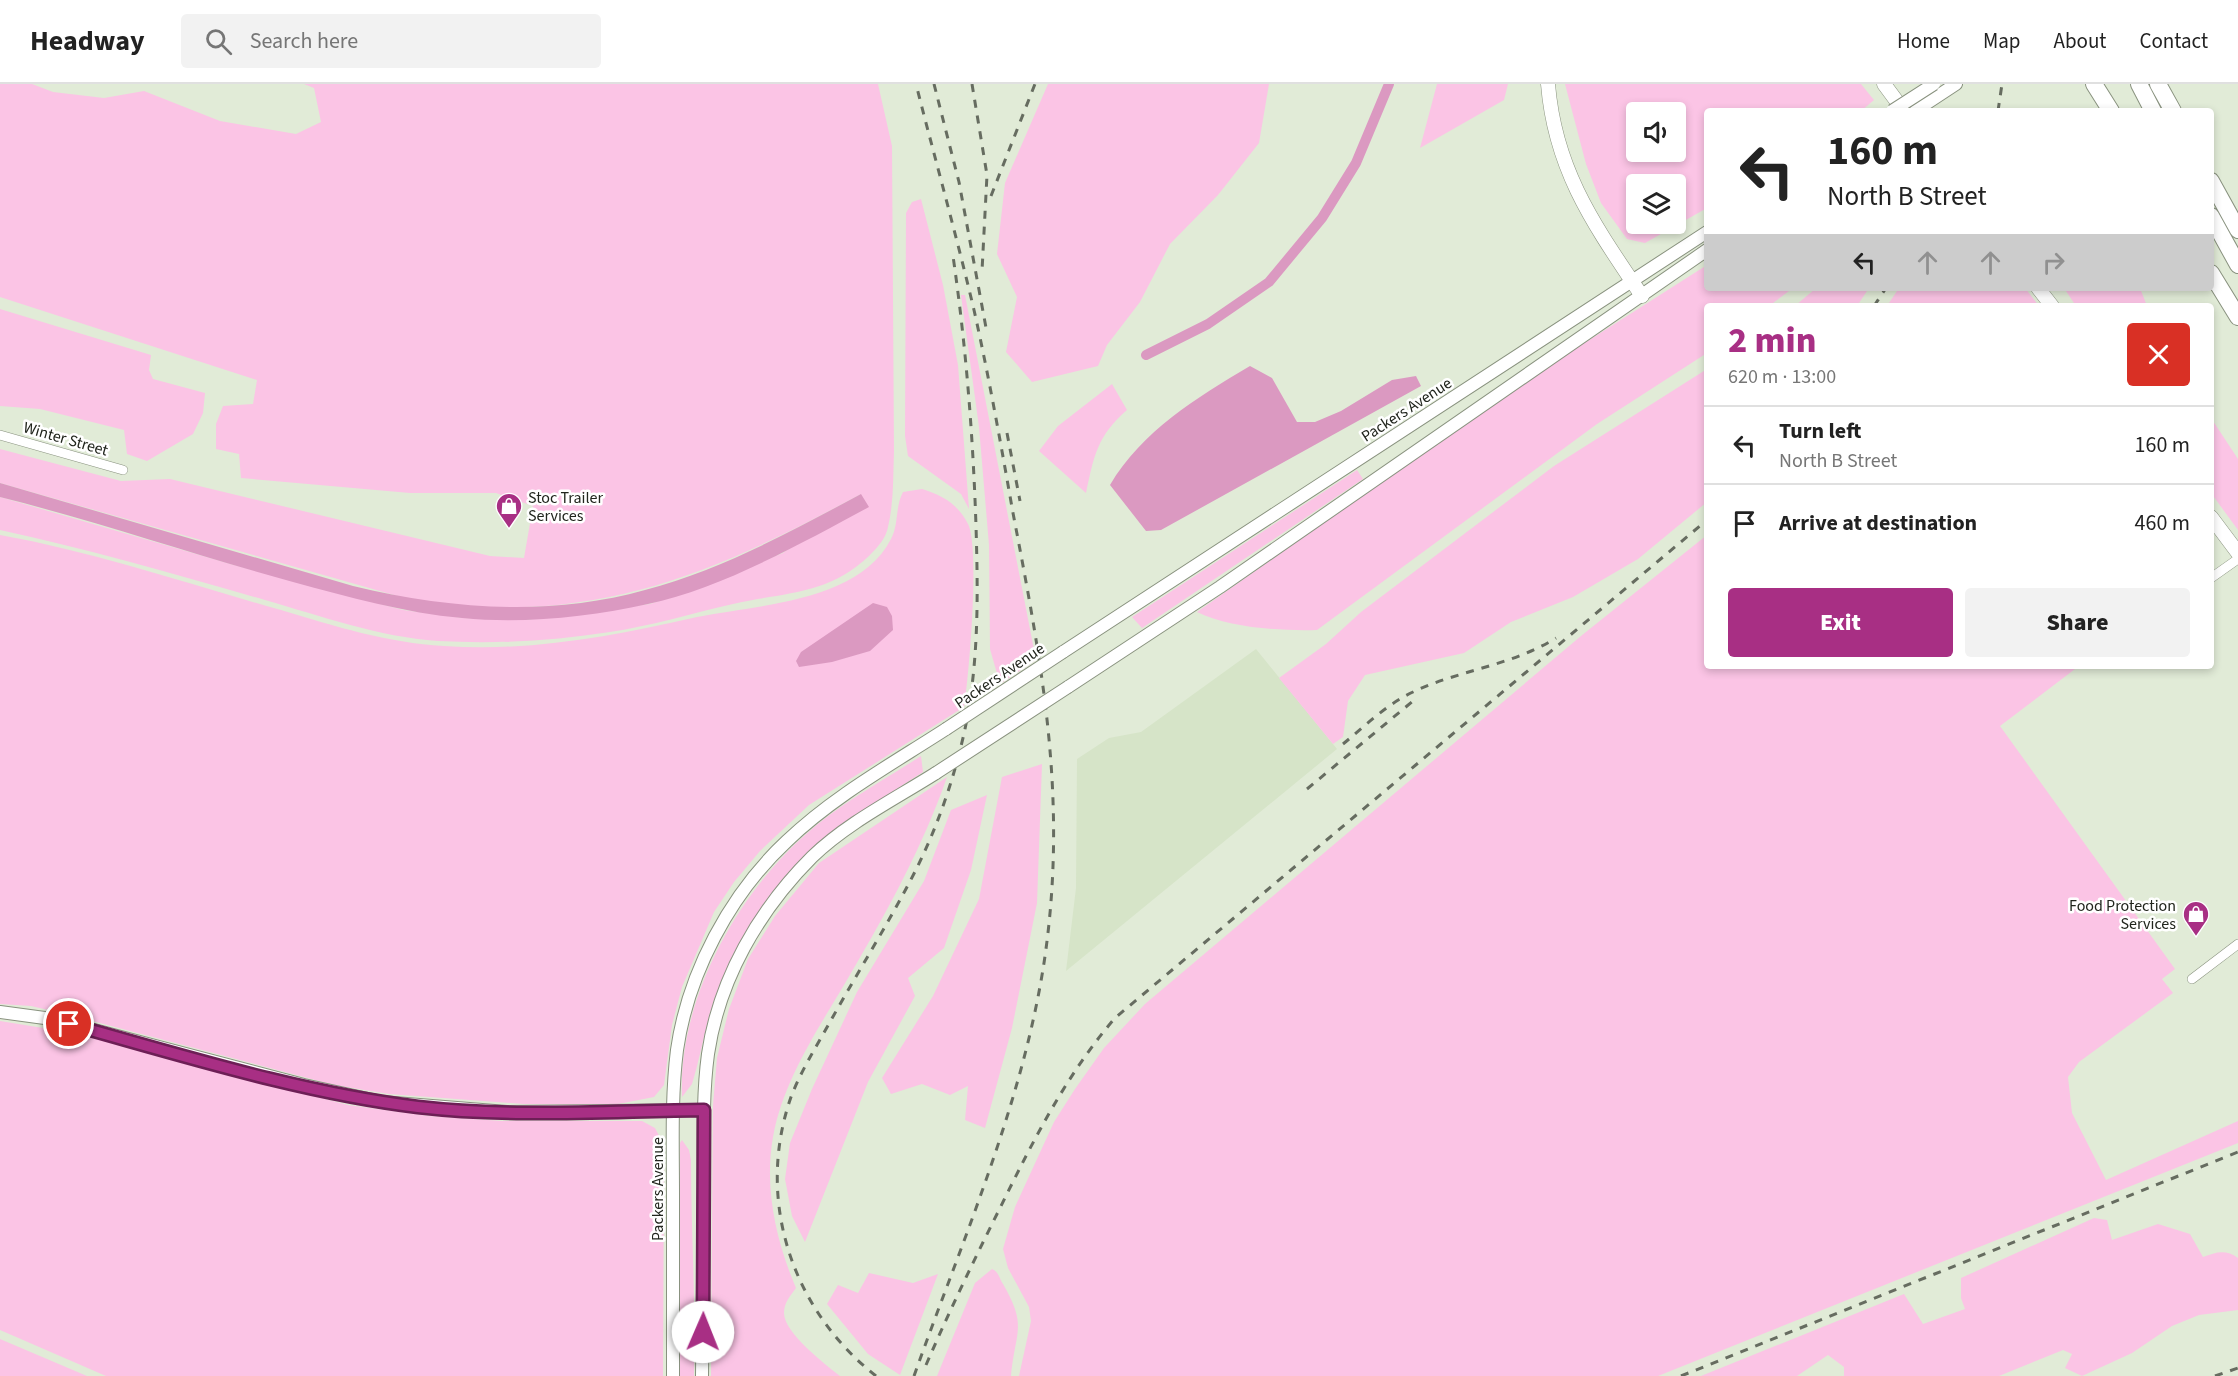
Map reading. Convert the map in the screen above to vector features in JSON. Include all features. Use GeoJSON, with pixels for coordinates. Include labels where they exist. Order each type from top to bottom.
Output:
{"type":"FeatureCollection","features":[{"type":"Feature","properties":{"kind":"highway"},"geometry":{"type":"LineString","coordinates":[[2094,84],[2108,108]]}},
{"type":"Feature","properties":{"kind":"highway"},"geometry":{"type":"LineString","coordinates":[[2139,84],[2152,108]]}},
{"type":"Feature","properties":{"kind":"highway"},"geometry":{"type":"LineString","coordinates":[[2158,84],[2171,108]]}},
{"type":"Feature","properties":{"kind":"highway"},"geometry":{"type":"LineString","coordinates":[[2214,186],[2238,230]]}},
{"type":"Feature","properties":{"kind":"highway"},"geometry":{"type":"LineString","coordinates":[[2214,221],[2238,265]]}},
{"type":"Feature","properties":{"kind":"highway"},"geometry":{"type":"LineString","coordinates":[[2214,278],[2238,317]]}},
{"type":"Feature","properties":{"kind":"main road"},"geometry":{"type":"LineString","coordinates":[[1548,84],[1555,139],[1566,171],[1583,206],[1642,296]]}},
{"type":"Feature","properties":{"kind":"main road"},"geometry":{"type":"LineString","coordinates":[[1884,84],[1903,108]]}},
{"type":"Feature","properties":{"kind":"main road"},"geometry":{"type":"LineString","coordinates":[[1897,108],[1934,84]]}},
{"type":"Feature","properties":{"kind":"main road"},"geometry":{"type":"LineString","coordinates":[[1920,108],[1956,84]]}},
{"type":"Feature","properties":{"kind":"main road","name":"Packers Avenue"},"geometry":{"type":"LineString","coordinates":[[673,1376],[673,1111],[677,1049],[694,986],[713,940],[735,902],[762,866],[812,818],[1704,234]]}},
{"type":"Feature","properties":{"kind":"main road"},"geometry":{"type":"LineString","coordinates":[[702,1376],[704,1110],[708,1056],[721,999],[742,952],[762,916],[814,856],[848,829],[1220,586],[1704,252]]}},
{"type":"Feature","properties":{"kind":"main road"},"geometry":{"type":"LineString","coordinates":[[2040,291],[2050,303]]}},
{"type":"Feature","properties":{"kind":"main road"},"geometry":{"type":"LineString","coordinates":[[2214,521],[2238,553]]}},
{"type":"Feature","properties":{"kind":"main road"},"geometry":{"type":"LineString","coordinates":[[0,1012],[52,1019],[293,1083],[382,1102],[507,1112],[704,1110]]}},
{"type":"Feature","properties":{"kind":"street","name":"Winter Street"},"geometry":{"type":"LineString","coordinates":[[0,435],[123,470]]}},
{"type":"Feature","properties":{"kind":"street"},"geometry":{"type":"LineString","coordinates":[[2214,576],[2238,559]]}},
{"type":"Feature","properties":{"kind":"street"},"geometry":{"type":"LineString","coordinates":[[2192,979],[2238,944]]}},
{"type":"Feature","properties":{"kind":"shaded area"},"geometry":{"type":"Polygon","coordinates":[[[0,84],[32,84],[53,92],[104,98],[144,91],[220,121],[296,134],[321,122],[314,88],[304,84],[878,84],[892,146],[894,451],[891,508],[885,535],[872,553],[854,569],[822,585],[805,590],[610,632],[546,640],[481,642],[416,639],[372,630],[67,545],[0,530],[0,497],[234,565],[403,610],[463,618],[525,620],[650,604],[695,589],[783,553],[861,494],[765,543],[718,564],[671,581],[622,594],[572,603],[520,607],[440,604],[401,597],[0,483],[0,449],[121,481],[170,479],[490,556],[524,558],[533,506],[496,493],[410,493],[241,478],[239,454],[216,449],[216,424],[223,406],[253,404],[257,380],[0,297],[0,84]]]}},
{"type":"Feature","properties":{"kind":"shaded area"},"geometry":{"type":"Polygon","coordinates":[[[1048,84],[1269,84],[1259,143],[1218,195],[1170,244],[1140,302],[1107,345],[1098,366],[1032,382],[1006,352],[1017,297],[997,254],[1005,183],[1048,84]]]}},
{"type":"Feature","properties":{"kind":"shaded area"},"geometry":{"type":"Polygon","coordinates":[[[1437,84],[1508,84],[1504,100],[1420,148],[1437,84]]]}},
{"type":"Feature","properties":{"kind":"shaded area"},"geometry":{"type":"Polygon","coordinates":[[[1565,84],[1861,84],[1874,100],[1865,108],[1704,108],[1704,210],[1686,220],[1686,174],[1626,174],[1626,234],[1661,234],[1645,243],[1627,239],[1601,203],[1586,164],[1565,84]]]}},
{"type":"Feature","properties":{"kind":"shaded area"},"geometry":{"type":"Polygon","coordinates":[[[921,199],[943,285],[958,365],[969,509],[961,494],[908,456],[905,436],[906,213],[912,202],[921,199]]]}},
{"type":"Feature","properties":{"kind":"shaded area"},"geometry":{"type":"Polygon","coordinates":[[[1704,267],[1704,291],[1789,291],[1773,303],[1704,303],[1704,355],[1597,424],[1317,630],[1272,629],[1240,625],[1197,612],[1536,374],[1704,267]]]}},
{"type":"Feature","properties":{"kind":"shaded area"},"geometry":{"type":"Polygon","coordinates":[[[1812,291],[1867,291],[1859,303],[1798,303],[1812,291]]]}},
{"type":"Feature","properties":{"kind":"shaded area"},"geometry":{"type":"Polygon","coordinates":[[[1897,291],[2027,291],[2037,303],[1889,303],[1897,291]]]}},
{"type":"Feature","properties":{"kind":"shaded area"},"geometry":{"type":"Polygon","coordinates":[[[2066,291],[2141,291],[2146,303],[2074,303],[2066,291]]]}},
{"type":"Feature","properties":{"kind":"shaded area"},"geometry":{"type":"Polygon","coordinates":[[[961,295],[965,295],[1036,660],[1000,684],[990,649],[989,545],[979,427],[961,295]]]}},
{"type":"Feature","properties":{"kind":"shaded area"},"geometry":{"type":"Polygon","coordinates":[[[0,309],[151,355],[149,370],[153,379],[205,393],[203,413],[193,434],[147,461],[127,454],[124,430],[40,409],[0,406],[0,309]]]}},
{"type":"Feature","properties":{"kind":"shaded area"},"geometry":{"type":"Polygon","coordinates":[[[1250,366],[1272,378],[1297,422],[1315,422],[1341,411],[1392,380],[1416,376],[1421,386],[1161,530],[1146,531],[1110,485],[1123,466],[1154,432],[1190,403],[1250,366]]]}},
{"type":"Feature","properties":{"kind":"shaded area"},"geometry":{"type":"Polygon","coordinates":[[[1704,371],[1704,504],[1638,559],[1573,597],[1511,622],[1464,653],[1365,675],[1348,701],[1343,737],[1333,744],[1279,678],[1326,644],[1361,612],[1554,466],[1704,371]]]}},
{"type":"Feature","properties":{"kind":"shaded area"},"geometry":{"type":"Polygon","coordinates":[[[1112,384],[1127,410],[1109,429],[1098,447],[1086,493],[1039,451],[1058,426],[1112,384]]]}},
{"type":"Feature","properties":{"kind":"shaded area"},"geometry":{"type":"Polygon","coordinates":[[[2214,423],[2238,459],[2238,530],[2214,497],[2214,423]]]}},
{"type":"Feature","properties":{"kind":"shaded area"},"geometry":{"type":"Polygon","coordinates":[[[1357,470],[1363,479],[1142,628],[1132,617],[1357,470]]]}},
{"type":"Feature","properties":{"kind":"shaded area"},"geometry":{"type":"Polygon","coordinates":[[[0,483],[353,586],[426,600],[499,607],[572,604],[609,599],[645,590],[729,561],[861,494],[869,507],[761,563],[676,597],[626,609],[579,616],[532,620],[485,620],[441,616],[398,608],[293,582],[0,497],[0,483]]]}},
{"type":"Feature","properties":{"kind":"shaded area"},"geometry":{"type":"Polygon","coordinates":[[[922,489],[943,497],[954,506],[968,524],[971,537],[972,613],[964,707],[809,805],[760,851],[734,882],[714,912],[682,987],[672,1025],[664,1085],[654,1097],[613,1105],[524,1104],[389,1094],[334,1085],[66,1014],[31,1006],[0,1004],[0,535],[106,559],[382,638],[444,646],[508,647],[603,636],[776,604],[831,588],[856,576],[876,560],[891,539],[903,492],[922,489]]]}},
{"type":"Feature","properties":{"kind":"shaded area"},"geometry":{"type":"Polygon","coordinates":[[[1704,537],[1704,669],[2075,669],[2000,726],[2175,969],[2162,979],[2173,993],[2079,1062],[2068,1077],[2072,1113],[2106,1180],[2238,1121],[2238,1143],[1658,1376],[1019,1376],[1031,1321],[1029,1307],[1008,1268],[1003,1249],[1015,1207],[1054,1122],[1104,1048],[1145,1004],[1581,636],[1704,537]]]}},
{"type":"Feature","properties":{"kind":"shaded area"},"geometry":{"type":"Polygon","coordinates":[[[873,603],[887,607],[892,616],[893,630],[870,651],[832,662],[799,667],[796,661],[801,652],[873,603]]]}},
{"type":"Feature","properties":{"kind":"shaded area"},"geometry":{"type":"Polygon","coordinates":[[[1256,649],[1337,749],[1066,971],[1076,888],[1077,759],[1109,738],[1141,732],[1256,649]]]}},
{"type":"Feature","properties":{"kind":"shaded area"},"geometry":{"type":"Polygon","coordinates":[[[921,756],[923,772],[829,838],[777,888],[755,917],[736,950],[719,987],[692,1084],[682,1097],[683,1061],[690,1025],[701,989],[734,920],[755,889],[779,861],[817,824],[921,756]]]}},
{"type":"Feature","properties":{"kind":"shaded area"},"geometry":{"type":"Polygon","coordinates":[[[1042,764],[1037,903],[1012,1028],[985,1128],[965,1120],[968,1086],[950,1095],[922,1084],[891,1094],[882,1078],[933,996],[979,899],[1002,777],[1042,764]]]}},
{"type":"Feature","properties":{"kind":"shaded area"},"geometry":{"type":"Polygon","coordinates":[[[947,777],[938,803],[904,877],[795,1072],[778,1115],[773,1137],[771,1195],[783,1252],[796,1288],[785,1306],[786,1321],[806,1348],[840,1376],[711,1376],[713,1105],[717,1058],[729,1009],[748,959],[775,916],[819,863],[947,777]]]}},
{"type":"Feature","properties":{"kind":"shaded area"},"geometry":{"type":"Polygon","coordinates":[[[987,795],[971,870],[944,948],[908,978],[915,996],[868,1082],[805,1242],[792,1216],[785,1179],[790,1143],[857,992],[924,881],[951,810],[987,795]]]}},
{"type":"Feature","properties":{"kind":"shaded area"},"geometry":{"type":"Polygon","coordinates":[[[0,1021],[74,1033],[348,1105],[429,1116],[502,1121],[642,1121],[655,1128],[664,1145],[663,1376],[106,1376],[0,1330],[0,1021]]]}},
{"type":"Feature","properties":{"kind":"shaded area"},"geometry":{"type":"Polygon","coordinates":[[[682,1140],[689,1150],[691,1160],[694,1376],[679,1376],[680,1143],[682,1140]]]}},
{"type":"Feature","properties":{"kind":"shaded area"},"geometry":{"type":"Polygon","coordinates":[[[2094,1218],[2107,1220],[2112,1240],[2158,1224],[2190,1234],[2203,1257],[2221,1252],[2234,1255],[2238,1258],[2238,1310],[2199,1315],[2172,1326],[2132,1353],[2082,1376],[2065,1368],[2072,1354],[2063,1350],[1999,1376],[1844,1376],[1844,1367],[1828,1355],[1797,1376],[1701,1376],[1904,1294],[1923,1324],[1965,1309],[1961,1298],[1961,1278],[2094,1218]]]}},
{"type":"Feature","properties":{"kind":"shaded area"},"geometry":{"type":"Polygon","coordinates":[[[992,1269],[998,1273],[1011,1298],[1018,1320],[1011,1376],[937,1376],[975,1283],[992,1269]]]}},
{"type":"Feature","properties":{"kind":"shaded area"},"geometry":{"type":"Polygon","coordinates":[[[869,1273],[913,1283],[938,1274],[900,1375],[868,1354],[827,1304],[838,1285],[858,1293],[869,1273]]]}},
{"type":"Feature","properties":{"kind":"shaded area"},"geometry":{"type":"Polygon","coordinates":[[[0,1339],[87,1376],[0,1376],[0,1339]]]}},
{"type":"Feature","properties":{"kind":"waterway"},"geometry":{"type":"LineString","coordinates":[[1146,355],[1208,324],[1269,282],[1322,218],[1356,163],[1389,84]]}},
{"type":"Feature","properties":{"kind":"railway"},"geometry":{"type":"LineString","coordinates":[[914,1376],[989,1172],[1021,1068],[1044,963],[1051,904],[1054,847],[1049,736],[1024,571],[974,310],[916,84]]}},
{"type":"Feature","properties":{"kind":"railway"},"geometry":{"type":"LineString","coordinates":[[934,84],[959,182],[987,333]]}},
{"type":"Feature","properties":{"kind":"railway"},"geometry":{"type":"LineString","coordinates":[[972,84],[987,175],[982,271]]}},
{"type":"Feature","properties":{"kind":"railway"},"geometry":{"type":"LineString","coordinates":[[991,196],[1035,84]]}},
{"type":"Feature","properties":{"kind":"railway"},"geometry":{"type":"LineString","coordinates":[[1998,108],[2002,84]]}},
{"type":"Feature","properties":{"kind":"railway"},"geometry":{"type":"LineString","coordinates":[[876,1376],[847,1349],[822,1319],[803,1286],[788,1250],[780,1213],[777,1175],[781,1136],[795,1087],[926,849],[955,770],[970,704],[975,653],[977,551],[968,391],[953,256]]}},
{"type":"Feature","properties":{"kind":"railway"},"geometry":{"type":"LineString","coordinates":[[1876,303],[1884,291]]}},
{"type":"Feature","properties":{"kind":"railway"},"geometry":{"type":"LineString","coordinates":[[1007,433],[1020,501]]}},
{"type":"Feature","properties":{"kind":"railway"},"geometry":{"type":"LineString","coordinates":[[926,1365],[971,1267],[1038,1133],[1081,1062],[1115,1018],[1704,523]]}},
{"type":"Feature","properties":{"kind":"railway"},"geometry":{"type":"LineString","coordinates":[[1343,744],[1385,709],[1413,692],[1448,678],[1503,662],[1556,638]]}},
{"type":"Feature","properties":{"kind":"railway"},"geometry":{"type":"LineString","coordinates":[[1307,789],[1413,701]]}},
{"type":"Feature","properties":{"kind":"railway"},"geometry":{"type":"LineString","coordinates":[[1681,1376],[2238,1152]]}},
{"type":"Feature","properties":{"kind":"railway"},"geometry":{"type":"LineString","coordinates":[[2215,1376],[2238,1368]]}},
{"type":"Feature","properties":{"kind":"place","name":"Stoc Trailer Services"},"geometry":{"type":"Point","coordinates":[509,529]}},
{"type":"Feature","properties":{"kind":"place","name":"Food Protection Services"},"geometry":{"type":"Point","coordinates":[2196,937]}},
{"type":"Feature","properties":{"kind":"route"},"geometry":{"type":"LineString","coordinates":[[69,1024],[304,1085],[382,1102],[457,1110],[507,1112],[704,1110],[703,1332]]}}]}
